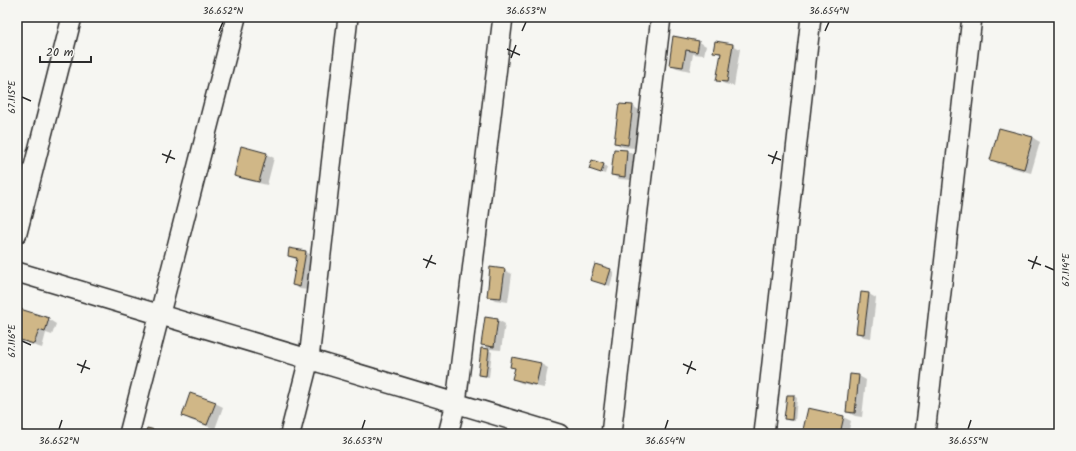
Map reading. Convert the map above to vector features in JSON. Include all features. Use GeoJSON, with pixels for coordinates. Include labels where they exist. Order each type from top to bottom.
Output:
{"type":"FeatureCollection","features":[{"type":"Feature","properties":{"kind":"street"},"geometry":{"type":"LineString","coordinates":[[17,233],[72,17]]}},
{"type":"Feature","properties":{"kind":"street"},"geometry":{"type":"LineString","coordinates":[[129,434],[236,17]]}},
{"type":"Feature","properties":{"kind":"street"},"geometry":{"type":"LineString","coordinates":[[290,434],[309,360],[348,17]]}},
{"type":"Feature","properties":{"kind":"street"},"geometry":{"type":"LineString","coordinates":[[448,434],[456,403],[502,17]]}},
{"type":"Feature","properties":{"kind":"street"},"geometry":{"type":"LineString","coordinates":[[611,434],[661,17]]}},
{"type":"Feature","properties":{"kind":"street"},"geometry":{"type":"LineString","coordinates":[[764,434],[811,17]]}},
{"type":"Feature","properties":{"kind":"street"},"geometry":{"type":"LineString","coordinates":[[925,434],[972,17]]}},
{"type":"Feature","properties":{"kind":"street"},"geometry":{"type":"LineString","coordinates":[[17,272],[559,434]]}},
{"type":"Feature","properties":{"kind":"building"},"geometry":{"type":"Polygon","coordinates":[[[673,36],[699,41],[697,52],[686,50],[683,67],[669,65],[673,36]]]}},
{"type":"Feature","properties":{"kind":"building"},"geometry":{"type":"Polygon","coordinates":[[[715,41],[733,44],[727,82],[716,81],[721,53],[713,52],[715,41]]]}},
{"type":"Feature","properties":{"kind":"building"},"geometry":{"type":"Polygon","coordinates":[[[619,104],[633,105],[628,145],[614,143],[619,104]]]}},
{"type":"Feature","properties":{"kind":"building"},"geometry":{"type":"Polygon","coordinates":[[[999,128],[1033,137],[1024,169],[990,160],[999,128]]]}},
{"type":"Feature","properties":{"kind":"building"},"geometry":{"type":"Polygon","coordinates":[[[241,146],[267,153],[259,182],[234,176],[241,146]]]}},
{"type":"Feature","properties":{"kind":"building"},"geometry":{"type":"Polygon","coordinates":[[[614,149],[627,150],[625,177],[611,175],[614,149]]]}},
{"type":"Feature","properties":{"kind":"building"},"geometry":{"type":"Polygon","coordinates":[[[592,160],[604,164],[601,173],[589,169],[592,160]]]}},
{"type":"Feature","properties":{"kind":"building"},"geometry":{"type":"Polygon","coordinates":[[[289,248],[306,251],[300,287],[292,285],[297,258],[288,256],[289,248]]]}},
{"type":"Feature","properties":{"kind":"building"},"geometry":{"type":"Polygon","coordinates":[[[595,264],[611,269],[606,285],[590,280],[595,264]]]}},
{"type":"Feature","properties":{"kind":"building"},"geometry":{"type":"Polygon","coordinates":[[[490,267],[505,269],[501,298],[487,297],[490,267]]]}},
{"type":"Feature","properties":{"kind":"building"},"geometry":{"type":"Polygon","coordinates":[[[861,292],[869,293],[864,334],[856,333],[861,292]]]}},
{"type":"Feature","properties":{"kind":"building"},"geometry":{"type":"Polygon","coordinates":[[[17,308],[49,318],[45,332],[39,330],[34,344],[17,339],[17,308]]]}},
{"type":"Feature","properties":{"kind":"building"},"geometry":{"type":"Polygon","coordinates":[[[485,317],[498,319],[494,347],[481,345],[485,317]]]}},
{"type":"Feature","properties":{"kind":"building"},"geometry":{"type":"Polygon","coordinates":[[[481,348],[489,349],[486,376],[478,375],[481,348]]]}},
{"type":"Feature","properties":{"kind":"building"},"geometry":{"type":"Polygon","coordinates":[[[512,357],[541,363],[536,385],[512,379],[515,368],[510,367],[512,357]]]}},
{"type":"Feature","properties":{"kind":"building"},"geometry":{"type":"Polygon","coordinates":[[[850,374],[859,375],[855,413],[846,412],[850,374]]]}},
{"type":"Feature","properties":{"kind":"building"},"geometry":{"type":"Polygon","coordinates":[[[190,393],[216,402],[207,425],[182,416],[190,393]]]}},
{"type":"Feature","properties":{"kind":"building"},"geometry":{"type":"Polygon","coordinates":[[[787,395],[794,395],[792,420],[784,419],[787,395]]]}},
{"type":"Feature","properties":{"kind":"building"},"geometry":{"type":"Polygon","coordinates":[[[808,408],[844,416],[840,434],[802,434],[808,408]]]}},
{"type":"Feature","properties":{"kind":"building"},"geometry":{"type":"Polygon","coordinates":[[[147,428],[155,430],[154,434],[145,434],[147,428]]]}},
{"type":"Feature","properties":{"kind":"building"},"geometry":{"type":"Polygon","coordinates":[[[17,429],[31,434],[17,434],[17,429]]]}}]}
